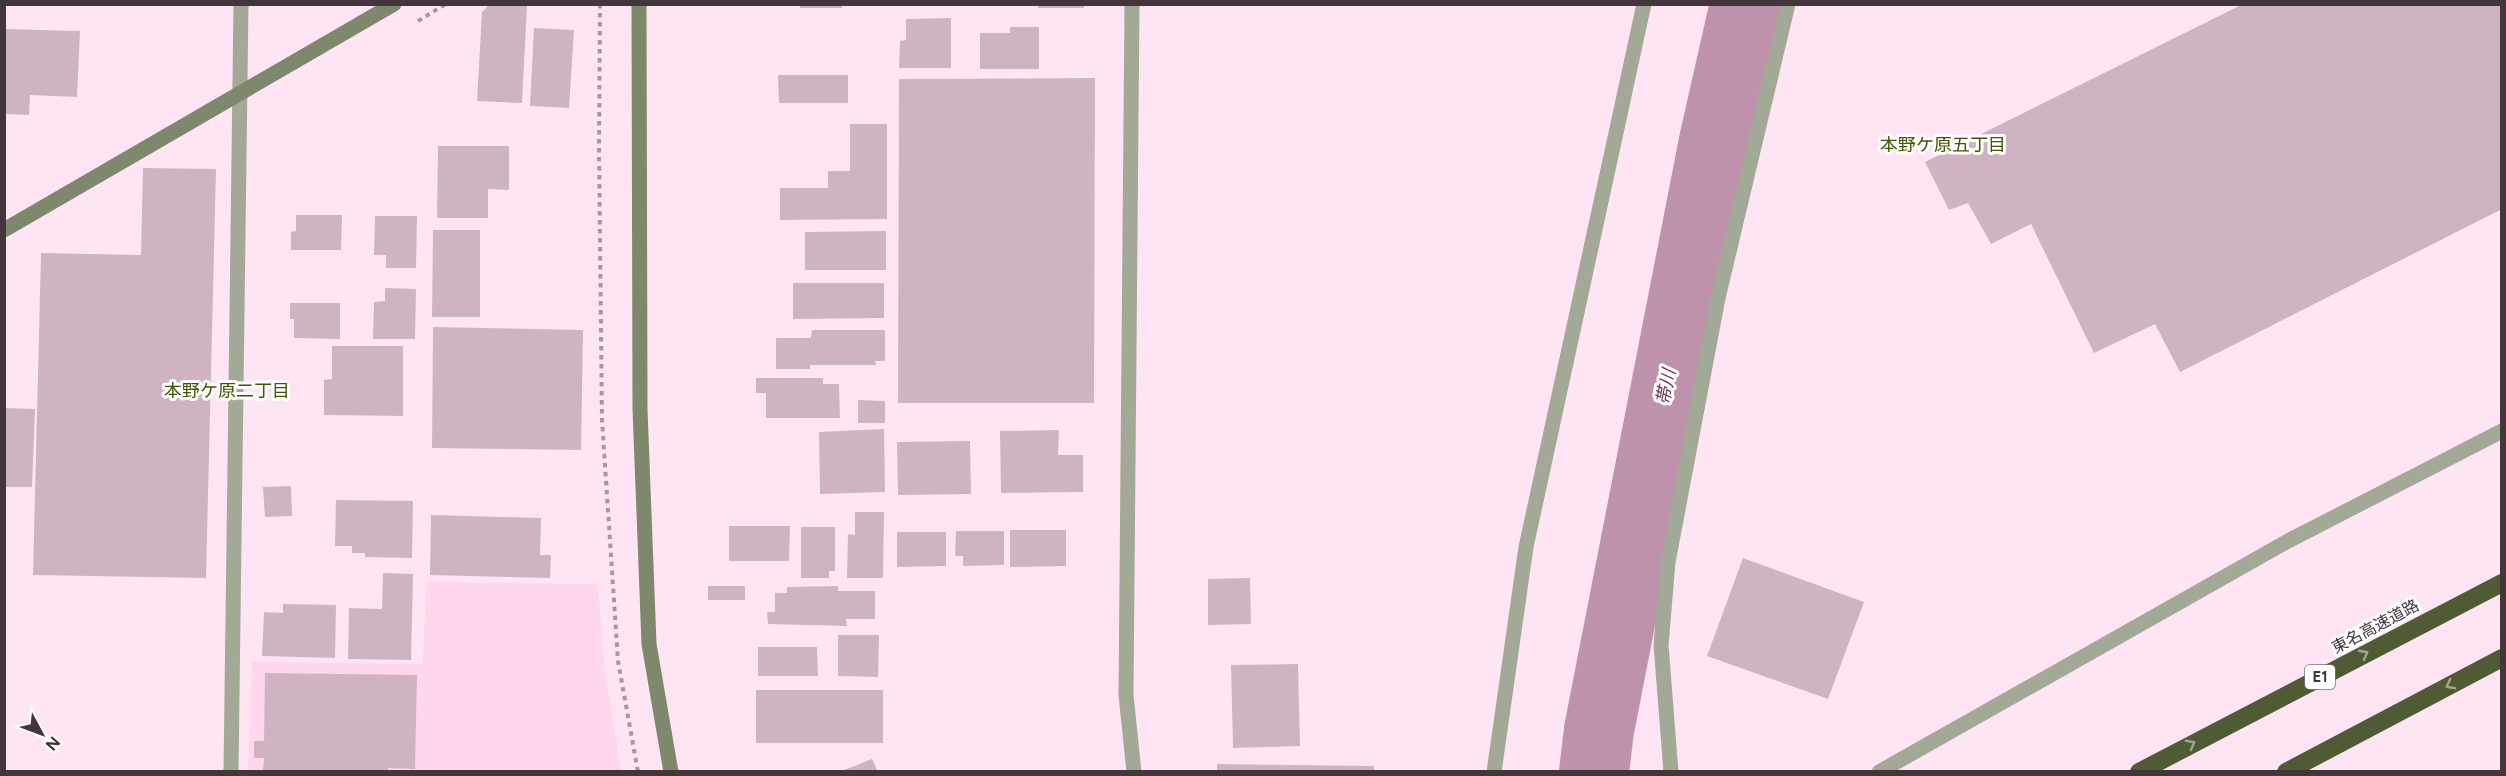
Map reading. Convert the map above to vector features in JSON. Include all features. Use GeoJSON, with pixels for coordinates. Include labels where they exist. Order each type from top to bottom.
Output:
{"type":"FeatureCollection","features":[{"type":"Feature","properties":{"kind":"highway","name":"東名高速道路"},"geometry":{"type":"LineString","coordinates":[[2139,771],[2502,583]]}},
{"type":"Feature","properties":{"kind":"highway"},"geometry":{"type":"LineString","coordinates":[[2286,771],[2502,658]]}},
{"type":"Feature","properties":{"kind":"street"},"geometry":{"type":"LineString","coordinates":[[231,771],[241,4]]}},
{"type":"Feature","properties":{"kind":"street"},"geometry":{"type":"LineString","coordinates":[[4,230],[394,4]]}},
{"type":"Feature","properties":{"kind":"street"},"geometry":{"type":"LineString","coordinates":[[639,4],[640,409],[649,644],[671,771]]}},
{"type":"Feature","properties":{"kind":"street"},"geometry":{"type":"LineString","coordinates":[[1132,4],[1126,695],[1134,771]]}},
{"type":"Feature","properties":{"kind":"street"},"geometry":{"type":"LineString","coordinates":[[1494,771],[1526,547],[1644,4]]}},
{"type":"Feature","properties":{"kind":"street"},"geometry":{"type":"LineString","coordinates":[[1671,771],[1661,645],[1668,562],[1718,298],[1788,4]]}},
{"type":"Feature","properties":{"kind":"street"},"geometry":{"type":"LineString","coordinates":[[1879,771],[2288,541],[2502,431]]}},
{"type":"Feature","properties":{"kind":"path"},"geometry":{"type":"LineString","coordinates":[[600,4],[602,420],[618,661],[638,771]]}},
{"type":"Feature","properties":{"kind":"shaded area"},"geometry":{"type":"Polygon","coordinates":[[[426,582],[598,584],[604,665],[621,771],[248,772],[252,662],[423,664],[426,582]]]}},
{"type":"Feature","properties":{"kind":"building"},"geometry":{"type":"Polygon","coordinates":[[[490,4],[527,5],[522,103],[477,101],[482,12],[490,4]]]}},
{"type":"Feature","properties":{"kind":"building"},"geometry":{"type":"Polygon","coordinates":[[[800,4],[842,4],[842,8],[800,8],[800,4]]]}},
{"type":"Feature","properties":{"kind":"building"},"geometry":{"type":"Polygon","coordinates":[[[1038,4],[1084,4],[1084,8],[1038,8],[1038,4]]]}},
{"type":"Feature","properties":{"kind":"building"},"geometry":{"type":"Polygon","coordinates":[[[2243,4],[2502,4],[2502,209],[2180,372],[2155,324],[2094,353],[2031,224],[1991,244],[1968,203],[1949,210],[1925,162],[2243,4]]]}},
{"type":"Feature","properties":{"kind":"building"},"geometry":{"type":"Polygon","coordinates":[[[951,18],[951,68],[899,68],[900,41],[906,40],[906,19],[951,18]]]}},
{"type":"Feature","properties":{"kind":"building"},"geometry":{"type":"Polygon","coordinates":[[[1010,27],[1039,27],[1039,69],[980,69],[980,33],[1010,33],[1010,27]]]}},
{"type":"Feature","properties":{"kind":"building"},"geometry":{"type":"Polygon","coordinates":[[[534,28],[574,30],[569,108],[530,106],[534,28]]]}},
{"type":"Feature","properties":{"kind":"building"},"geometry":{"type":"Polygon","coordinates":[[[4,29],[80,31],[77,97],[30,95],[29,115],[4,114],[4,29]]]}},
{"type":"Feature","properties":{"kind":"building"},"geometry":{"type":"Polygon","coordinates":[[[778,75],[848,75],[848,103],[779,103],[778,75]]]}},
{"type":"Feature","properties":{"kind":"building"},"geometry":{"type":"Polygon","coordinates":[[[1095,78],[1094,403],[898,403],[899,79],[1095,78]]]}},
{"type":"Feature","properties":{"kind":"building"},"geometry":{"type":"Polygon","coordinates":[[[850,124],[887,124],[887,219],[780,220],[780,188],[828,188],[828,171],[850,171],[850,124]]]}},
{"type":"Feature","properties":{"kind":"building"},"geometry":{"type":"Polygon","coordinates":[[[438,146],[509,146],[509,190],[488,189],[488,218],[437,218],[438,146]]]}},
{"type":"Feature","properties":{"kind":"building"},"geometry":{"type":"Polygon","coordinates":[[[143,168],[216,169],[206,578],[33,575],[41,253],[141,255],[143,168]]]}},
{"type":"Feature","properties":{"kind":"building"},"geometry":{"type":"Polygon","coordinates":[[[296,215],[342,215],[341,250],[291,250],[291,232],[296,231],[296,215]]]}},
{"type":"Feature","properties":{"kind":"building"},"geometry":{"type":"Polygon","coordinates":[[[375,216],[417,216],[416,268],[386,268],[386,255],[374,255],[375,216]]]}},
{"type":"Feature","properties":{"kind":"building"},"geometry":{"type":"Polygon","coordinates":[[[433,230],[480,230],[480,317],[432,317],[433,230]]]}},
{"type":"Feature","properties":{"kind":"building"},"geometry":{"type":"Polygon","coordinates":[[[886,231],[886,270],[805,270],[805,232],[886,231]]]}},
{"type":"Feature","properties":{"kind":"building"},"geometry":{"type":"Polygon","coordinates":[[[793,283],[884,283],[884,318],[793,319],[793,283]]]}},
{"type":"Feature","properties":{"kind":"building"},"geometry":{"type":"Polygon","coordinates":[[[385,288],[416,289],[415,339],[373,339],[374,302],[385,301],[385,288]]]}},
{"type":"Feature","properties":{"kind":"building"},"geometry":{"type":"Polygon","coordinates":[[[290,303],[340,303],[340,339],[294,338],[294,319],[290,319],[290,303]]]}},
{"type":"Feature","properties":{"kind":"building"},"geometry":{"type":"Polygon","coordinates":[[[433,327],[583,330],[581,450],[432,448],[433,327]]]}},
{"type":"Feature","properties":{"kind":"building"},"geometry":{"type":"Polygon","coordinates":[[[812,330],[885,330],[885,361],[875,361],[876,365],[810,365],[810,369],[776,369],[776,338],[811,338],[812,330]]]}},
{"type":"Feature","properties":{"kind":"building"},"geometry":{"type":"Polygon","coordinates":[[[332,346],[403,346],[403,416],[324,415],[324,380],[332,379],[332,346]]]}},
{"type":"Feature","properties":{"kind":"building"},"geometry":{"type":"Polygon","coordinates":[[[756,378],[823,378],[823,384],[839,384],[840,418],[766,418],[766,393],[756,393],[756,378]]]}},
{"type":"Feature","properties":{"kind":"building"},"geometry":{"type":"Polygon","coordinates":[[[858,400],[885,401],[885,423],[858,423],[858,400]]]}},
{"type":"Feature","properties":{"kind":"building"},"geometry":{"type":"Polygon","coordinates":[[[4,408],[35,409],[32,487],[4,487],[4,408]]]}},
{"type":"Feature","properties":{"kind":"building"},"geometry":{"type":"Polygon","coordinates":[[[884,429],[885,492],[820,494],[819,432],[884,429]]]}},
{"type":"Feature","properties":{"kind":"building"},"geometry":{"type":"Polygon","coordinates":[[[1059,430],[1058,455],[1083,455],[1083,492],[1001,493],[1000,431],[1059,430]]]}},
{"type":"Feature","properties":{"kind":"building"},"geometry":{"type":"Polygon","coordinates":[[[970,441],[971,494],[898,495],[897,442],[970,441]]]}},
{"type":"Feature","properties":{"kind":"building"},"geometry":{"type":"Polygon","coordinates":[[[291,486],[292,516],[265,517],[263,487],[291,486]]]}},
{"type":"Feature","properties":{"kind":"building"},"geometry":{"type":"Polygon","coordinates":[[[336,500],[413,501],[412,558],[365,557],[365,553],[352,553],[352,546],[335,546],[336,500]]]}},
{"type":"Feature","properties":{"kind":"building"},"geometry":{"type":"Polygon","coordinates":[[[855,512],[884,512],[883,578],[847,578],[848,534],[855,535],[855,512]]]}},
{"type":"Feature","properties":{"kind":"building"},"geometry":{"type":"Polygon","coordinates":[[[431,515],[541,518],[540,555],[551,555],[550,578],[430,575],[431,515]]]}},
{"type":"Feature","properties":{"kind":"building"},"geometry":{"type":"Polygon","coordinates":[[[729,526],[790,526],[789,561],[729,561],[729,526]]]}},
{"type":"Feature","properties":{"kind":"building"},"geometry":{"type":"Polygon","coordinates":[[[801,527],[835,527],[835,571],[829,571],[829,578],[801,578],[801,527]]]}},
{"type":"Feature","properties":{"kind":"building"},"geometry":{"type":"Polygon","coordinates":[[[1010,530],[1066,530],[1066,566],[1010,567],[1010,530]]]}},
{"type":"Feature","properties":{"kind":"building"},"geometry":{"type":"Polygon","coordinates":[[[956,531],[1004,531],[1004,565],[963,566],[963,556],[955,556],[956,531]]]}},
{"type":"Feature","properties":{"kind":"building"},"geometry":{"type":"Polygon","coordinates":[[[897,532],[946,532],[946,566],[897,567],[897,532]]]}},
{"type":"Feature","properties":{"kind":"building"},"geometry":{"type":"Polygon","coordinates":[[[1743,558],[1864,602],[1828,699],[1707,656],[1743,558]]]}},
{"type":"Feature","properties":{"kind":"building"},"geometry":{"type":"Polygon","coordinates":[[[383,573],[413,574],[411,660],[348,659],[349,608],[382,609],[383,573]]]}},
{"type":"Feature","properties":{"kind":"building"},"geometry":{"type":"Polygon","coordinates":[[[1250,578],[1251,624],[1208,625],[1208,579],[1250,578]]]}},
{"type":"Feature","properties":{"kind":"building"},"geometry":{"type":"Polygon","coordinates":[[[708,586],[745,586],[745,600],[708,600],[708,586]]]}},
{"type":"Feature","properties":{"kind":"building"},"geometry":{"type":"Polygon","coordinates":[[[838,586],[838,591],[875,591],[875,619],[846,619],[847,626],[768,624],[767,612],[775,612],[775,593],[787,593],[787,587],[838,586]]]}},
{"type":"Feature","properties":{"kind":"building"},"geometry":{"type":"Polygon","coordinates":[[[283,604],[336,605],[335,658],[262,656],[264,612],[283,613],[283,604]]]}},
{"type":"Feature","properties":{"kind":"building"},"geometry":{"type":"Polygon","coordinates":[[[838,635],[879,635],[878,677],[838,676],[838,635]]]}},
{"type":"Feature","properties":{"kind":"building"},"geometry":{"type":"Polygon","coordinates":[[[758,647],[817,647],[818,676],[758,676],[758,647]]]}},
{"type":"Feature","properties":{"kind":"building"},"geometry":{"type":"Polygon","coordinates":[[[1298,664],[1300,746],[1233,748],[1231,665],[1298,664]]]}},
{"type":"Feature","properties":{"kind":"building"},"geometry":{"type":"Polygon","coordinates":[[[265,673],[417,675],[415,769],[388,768],[388,772],[263,772],[264,758],[254,758],[254,741],[264,741],[265,673]]]}},
{"type":"Feature","properties":{"kind":"building"},"geometry":{"type":"Polygon","coordinates":[[[756,690],[883,690],[883,743],[756,743],[756,690]]]}},
{"type":"Feature","properties":{"kind":"building"},"geometry":{"type":"Polygon","coordinates":[[[872,759],[878,772],[842,772],[842,771],[872,759]]]}},
{"type":"Feature","properties":{"kind":"building"},"geometry":{"type":"Polygon","coordinates":[[[1217,764],[1374,766],[1374,772],[1217,772],[1217,764]]]}},
{"type":"Feature","properties":{"kind":"waterway","name":"帯川"},"geometry":{"type":"LineString","coordinates":[[1594,772],[1599,730],[1714,141],[1745,4]]}},
{"type":"Feature","properties":{"kind":"district","name":"本野ケ原五丁目"},"geometry":{"type":"Point","coordinates":[1943,145]}},
{"type":"Feature","properties":{"kind":"district","name":"本野ケ原二丁目"},"geometry":{"type":"Point","coordinates":[227,391]}}]}
